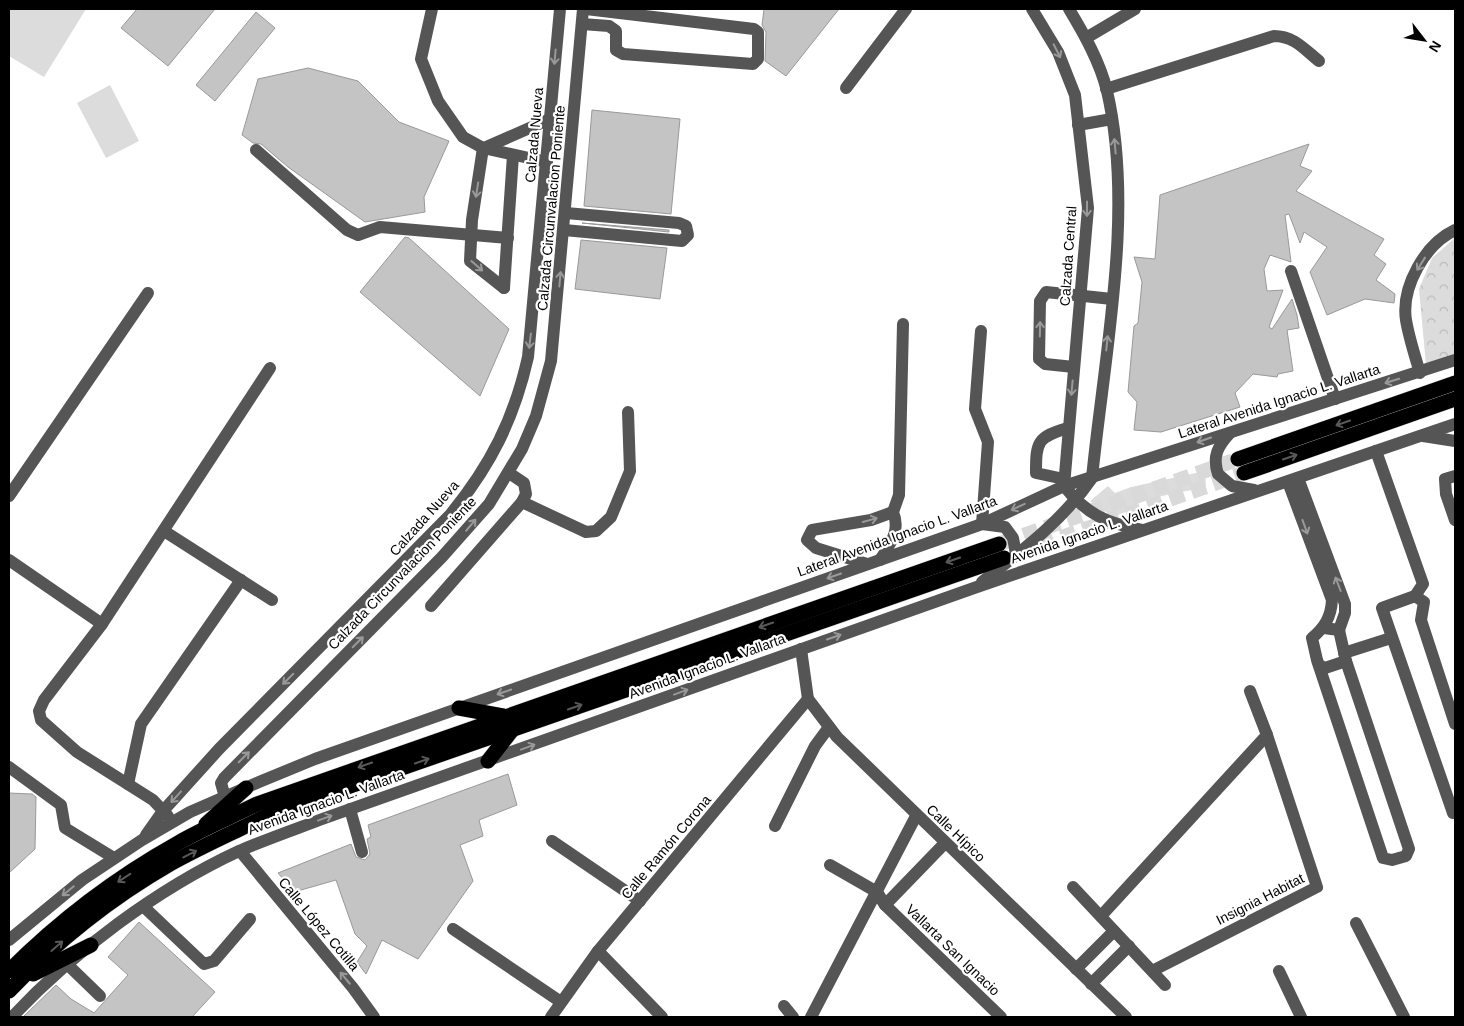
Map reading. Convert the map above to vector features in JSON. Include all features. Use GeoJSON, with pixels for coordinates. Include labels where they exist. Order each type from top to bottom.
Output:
{"type":"FeatureCollection","features":[{"type":"Feature","properties":{"kind":"highway"},"geometry":{"type":"LineString","coordinates":[[1455,383],[1241,466],[1455,399]]}},
{"type":"Feature","properties":{"kind":"highway","name":"Avenida Ignacio L. Vallarta"},"geometry":{"type":"LineString","coordinates":[[12,981],[76,912],[134,871],[194,835],[256,804],[509,723],[1007,552]]}},
{"type":"Feature","properties":{"kind":"highway"},"geometry":{"type":"LineString","coordinates":[[459,708],[509,723],[488,761]]}},
{"type":"Feature","properties":{"kind":"highway","name":"Avenida Ignacio L. Vallarta"},"geometry":{"type":"LineString","coordinates":[[12,981],[121,896],[171,864],[270,814],[509,723]]}},
{"type":"Feature","properties":{"kind":"highway"},"geometry":{"type":"LineString","coordinates":[[194,835],[246,788]]}},
{"type":"Feature","properties":{"kind":"highway"},"geometry":{"type":"LineString","coordinates":[[12,981],[91,946]]}},
{"type":"Feature","properties":{"kind":"street"},"geometry":{"type":"LineString","coordinates":[[432,9],[421,59],[438,101],[463,137],[484,148],[546,162]]}},
{"type":"Feature","properties":{"kind":"street","name":"Calzada Nueva"},"geometry":{"type":"LineString","coordinates":[[142,840],[163,811],[219,749],[425,541],[468,493],[501,439],[514,408],[526,366],[532,327],[560,9]]}},
{"type":"Feature","properties":{"kind":"street"},"geometry":{"type":"LineString","coordinates":[[585,9],[619,12],[754,29],[758,32],[758,59],[753,64],[624,54],[616,50],[619,12]]}},
{"type":"Feature","properties":{"kind":"street","name":"Calzada Circunvalacion Poniente"},"geometry":{"type":"LineString","coordinates":[[225,797],[221,783],[224,778],[442,557],[489,504],[509,473],[536,416],[551,361],[582,24],[585,9]]}},
{"type":"Feature","properties":{"kind":"street"},"geometry":{"type":"LineString","coordinates":[[846,88],[906,9]]}},
{"type":"Feature","properties":{"kind":"street","name":"Calzada Central"},"geometry":{"type":"LineString","coordinates":[[1032,9],[1058,52],[1075,95],[1088,208],[1064,482]]}},
{"type":"Feature","properties":{"kind":"street"},"geometry":{"type":"LineString","coordinates":[[974,588],[1007,552],[1076,501],[1092,478],[1120,208],[1112,119],[1106,89],[1086,38],[1069,9]]}},
{"type":"Feature","properties":{"kind":"street"},"geometry":{"type":"LineString","coordinates":[[1086,38],[1135,9]]}},
{"type":"Feature","properties":{"kind":"street"},"geometry":{"type":"LineString","coordinates":[[582,24],[609,26],[616,31]]}},
{"type":"Feature","properties":{"kind":"street"},"geometry":{"type":"LineString","coordinates":[[1106,89],[1274,36],[1285,36],[1294,40],[1319,61]]}},
{"type":"Feature","properties":{"kind":"street"},"geometry":{"type":"LineString","coordinates":[[484,148],[550,119]]}},
{"type":"Feature","properties":{"kind":"street"},"geometry":{"type":"LineString","coordinates":[[1078,125],[1112,119]]}},
{"type":"Feature","properties":{"kind":"street"},"geometry":{"type":"LineString","coordinates":[[484,148],[470,261],[504,288],[513,154]]}},
{"type":"Feature","properties":{"kind":"street"},"geometry":{"type":"LineString","coordinates":[[256,150],[347,230],[358,234],[380,227],[508,238]]}},
{"type":"Feature","properties":{"kind":"street"},"geometry":{"type":"LineString","coordinates":[[564,230],[682,241],[688,235],[686,226],[679,223],[566,213]]}},
{"type":"Feature","properties":{"kind":"street"},"geometry":{"type":"LineString","coordinates":[[1420,373],[1406,319],[1408,295],[1418,268],[1432,248],[1455,230]]}},
{"type":"Feature","properties":{"kind":"street"},"geometry":{"type":"LineString","coordinates":[[1291,271],[1335,399]]}},
{"type":"Feature","properties":{"kind":"street"},"geometry":{"type":"LineString","coordinates":[[1074,367],[1045,364],[1039,359],[1040,301],[1046,292],[1112,299]]}},
{"type":"Feature","properties":{"kind":"street"},"geometry":{"type":"LineString","coordinates":[[9,496],[148,293]]}},
{"type":"Feature","properties":{"kind":"street"},"geometry":{"type":"LineString","coordinates":[[880,560],[894,538],[897,522],[893,512],[899,495],[903,324]]}},
{"type":"Feature","properties":{"kind":"street"},"geometry":{"type":"LineString","coordinates":[[981,331],[975,409],[988,442],[982,524],[1005,527],[1013,538],[1007,552]]}},
{"type":"Feature","properties":{"kind":"street","name":"Lateral Avenida Ignacio L. Vallarta"},"geometry":{"type":"LineString","coordinates":[[459,708],[982,524],[1044,495],[1064,482],[1092,478],[1232,431],[1420,373],[1455,360]]}},
{"type":"Feature","properties":{"kind":"street"},"geometry":{"type":"LineString","coordinates":[[173,822],[153,800],[78,752],[41,720],[39,711],[44,700],[102,624],[270,368]]}},
{"type":"Feature","properties":{"kind":"street"},"geometry":{"type":"LineString","coordinates":[[522,502],[586,532],[596,531],[611,517],[630,471],[628,412]]}},
{"type":"Feature","properties":{"kind":"street","name":"Avenida Ignacio L. Vallarta"},"geometry":{"type":"LineString","coordinates":[[19,1015],[68,965],[91,946],[144,907],[197,873],[240,851],[350,809],[974,588],[1455,424]]}},
{"type":"Feature","properties":{"kind":"street"},"geometry":{"type":"LineString","coordinates":[[1044,495],[1036,473],[1036,447],[1047,434],[1068,428]]}},
{"type":"Feature","properties":{"kind":"street"},"geometry":{"type":"LineString","coordinates":[[1232,431],[1220,444],[1215,454],[1218,474],[1232,486],[1259,490]]}},
{"type":"Feature","properties":{"kind":"street"},"geometry":{"type":"LineString","coordinates":[[1421,436],[1455,441]]}},
{"type":"Feature","properties":{"kind":"street"},"geometry":{"type":"LineString","coordinates":[[1380,450],[1423,584],[1419,599],[1420,620],[1455,724]]}},
{"type":"Feature","properties":{"kind":"street"},"geometry":{"type":"LineString","coordinates":[[431,606],[522,502],[526,494],[524,484],[509,473]]}},
{"type":"Feature","properties":{"kind":"street"},"geometry":{"type":"LineString","coordinates":[[1036,473],[1064,482],[1076,501],[1107,522],[1143,531]]}},
{"type":"Feature","properties":{"kind":"street"},"geometry":{"type":"LineString","coordinates":[[1455,476],[1445,479],[1446,494],[1455,520]]}},
{"type":"Feature","properties":{"kind":"street"},"geometry":{"type":"LineString","coordinates":[[1293,480],[1345,604],[1345,613],[1339,630],[1345,657],[1409,849],[1406,856],[1392,860],[1383,858],[1319,665],[1312,638],[1324,628],[1331,612],[1332,600],[1293,480]]}},
{"type":"Feature","properties":{"kind":"street"},"geometry":{"type":"LineString","coordinates":[[468,493],[489,504]]}},
{"type":"Feature","properties":{"kind":"street"},"geometry":{"type":"LineString","coordinates":[[867,564],[816,548],[806,540],[812,530],[871,520],[893,512]]}},
{"type":"Feature","properties":{"kind":"street"},"geometry":{"type":"LineString","coordinates":[[164,531],[272,600]]}},
{"type":"Feature","properties":{"kind":"street"},"geometry":{"type":"LineString","coordinates":[[9,560],[102,624]]}},
{"type":"Feature","properties":{"kind":"street"},"geometry":{"type":"LineString","coordinates":[[128,784],[141,724],[241,580]]}},
{"type":"Feature","properties":{"kind":"street"},"geometry":{"type":"LineString","coordinates":[[1419,599],[1382,608],[1453,813],[1455,813]]}},
{"type":"Feature","properties":{"kind":"street"},"geometry":{"type":"LineString","coordinates":[[1324,628],[1339,630]]}},
{"type":"Feature","properties":{"kind":"street"},"geometry":{"type":"LineString","coordinates":[[1319,665],[1325,668],[1345,657],[1391,638]]}},
{"type":"Feature","properties":{"kind":"street","name":"Calle Hípico"},"geometry":{"type":"LineString","coordinates":[[801,649],[808,699],[829,727],[916,816],[1126,1017]]}},
{"type":"Feature","properties":{"kind":"street"},"geometry":{"type":"LineString","coordinates":[[310,658],[326,674]]}},
{"type":"Feature","properties":{"kind":"street","name":"Insignia Habitat"},"geometry":{"type":"LineString","coordinates":[[1154,970],[1317,887],[1267,735],[1250,691]]}},
{"type":"Feature","properties":{"kind":"street","name":"Calle Ramón Corona"},"geometry":{"type":"LineString","coordinates":[[551,1017],[598,951],[808,699]]}},
{"type":"Feature","properties":{"kind":"street"},"geometry":{"type":"LineString","coordinates":[[9,940],[82,880],[173,822],[225,797],[315,759],[459,708]]}},
{"type":"Feature","properties":{"kind":"street"},"geometry":{"type":"LineString","coordinates":[[775,826],[815,746],[829,727]]}},
{"type":"Feature","properties":{"kind":"street"},"geometry":{"type":"LineString","coordinates":[[1101,916],[1267,735]]}},
{"type":"Feature","properties":{"kind":"street"},"geometry":{"type":"LineString","coordinates":[[9,768],[61,805],[66,828],[114,858]]}},
{"type":"Feature","properties":{"kind":"street"},"geometry":{"type":"LineString","coordinates":[[350,809],[362,852]]}},
{"type":"Feature","properties":{"kind":"street"},"geometry":{"type":"LineString","coordinates":[[811,1017],[916,816]]}},
{"type":"Feature","properties":{"kind":"street"},"geometry":{"type":"LineString","coordinates":[[552,841],[640,901]]}},
{"type":"Feature","properties":{"kind":"street","name":"Vallarta San Ignacio"},"geometry":{"type":"LineString","coordinates":[[885,905],[945,843]]}},
{"type":"Feature","properties":{"kind":"street","name":"Calle López Cotilla"},"geometry":{"type":"LineString","coordinates":[[240,851],[353,988],[374,1017]]}},
{"type":"Feature","properties":{"kind":"street","name":"Vallarta San Ignacio"},"geometry":{"type":"LineString","coordinates":[[830,866],[877,892],[885,905],[1001,1017]]}},
{"type":"Feature","properties":{"kind":"street"},"geometry":{"type":"LineString","coordinates":[[1074,887],[1154,970],[1165,985]]}},
{"type":"Feature","properties":{"kind":"street"},"geometry":{"type":"LineString","coordinates":[[144,907],[204,964],[214,960],[250,919]]}},
{"type":"Feature","properties":{"kind":"street"},"geometry":{"type":"LineString","coordinates":[[1356,923],[1404,1017]]}},
{"type":"Feature","properties":{"kind":"street"},"geometry":{"type":"LineString","coordinates":[[453,929],[561,1002]]}},
{"type":"Feature","properties":{"kind":"street"},"geometry":{"type":"LineString","coordinates":[[1076,969],[1114,930]]}},
{"type":"Feature","properties":{"kind":"street"},"geometry":{"type":"LineString","coordinates":[[1091,984],[1129,946]]}},
{"type":"Feature","properties":{"kind":"street"},"geometry":{"type":"LineString","coordinates":[[598,951],[662,1017]]}},
{"type":"Feature","properties":{"kind":"street"},"geometry":{"type":"LineString","coordinates":[[68,965],[100,996]]}},
{"type":"Feature","properties":{"kind":"street"},"geometry":{"type":"LineString","coordinates":[[1279,971],[1301,1017]]}},
{"type":"Feature","properties":{"kind":"street"},"geometry":{"type":"LineString","coordinates":[[784,1006],[793,1017]]}},
{"type":"Feature","properties":{"kind":"green space"},"geometry":{"type":"Polygon","coordinates":[[[9,9],[86,9],[44,77],[9,56],[9,9]]]}},
{"type":"Feature","properties":{"kind":"green space"},"geometry":{"type":"Polygon","coordinates":[[[110,85],[139,141],[106,158],[77,103],[110,85]]]}},
{"type":"Feature","properties":{"kind":"green space"},"geometry":{"type":"Polygon","coordinates":[[[1455,238],[1455,355],[1426,365],[1419,289],[1432,258],[1455,238]]]}},
{"type":"Feature","properties":{"kind":"green space"},"geometry":{"type":"Polygon","coordinates":[[[1205,471],[1206,487],[1149,500],[1113,517],[1090,501],[1108,486],[1115,493],[1131,487],[1205,471]]]}},
{"type":"Feature","properties":{"kind":"building"},"geometry":{"type":"Polygon","coordinates":[[[137,9],[215,9],[168,66],[121,28],[137,9]]]}},
{"type":"Feature","properties":{"kind":"building"},"geometry":{"type":"Polygon","coordinates":[[[764,9],[839,9],[786,76],[765,61],[766,32],[762,25],[764,9]]]}},
{"type":"Feature","properties":{"kind":"building"},"geometry":{"type":"Polygon","coordinates":[[[256,12],[275,28],[215,101],[196,85],[256,12]]]}},
{"type":"Feature","properties":{"kind":"building"},"geometry":{"type":"Polygon","coordinates":[[[308,68],[358,81],[399,122],[449,141],[424,197],[425,212],[365,222],[288,167],[261,144],[253,143],[242,135],[258,79],[308,68]]]}},
{"type":"Feature","properties":{"kind":"building"},"geometry":{"type":"Polygon","coordinates":[[[592,110],[680,119],[671,214],[584,206],[592,110]]]}},
{"type":"Feature","properties":{"kind":"building"},"geometry":{"type":"Polygon","coordinates":[[[1309,144],[1300,166],[1312,171],[1296,191],[1384,239],[1374,255],[1386,264],[1376,280],[1395,294],[1394,303],[1365,299],[1327,315],[1310,272],[1327,247],[1304,232],[1300,243],[1289,214],[1285,215],[1291,262],[1270,255],[1264,269],[1267,291],[1283,290],[1269,327],[1272,329],[1292,299],[1297,315],[1299,328],[1287,330],[1293,371],[1278,374],[1277,377],[1253,374],[1235,393],[1240,407],[1161,432],[1134,430],[1137,402],[1128,392],[1134,326],[1138,323],[1142,282],[1134,257],[1155,259],[1160,195],[1309,144]]]}},
{"type":"Feature","properties":{"kind":"building"},"geometry":{"type":"Polygon","coordinates":[[[582,223],[669,230],[669,232],[582,223]]]}},
{"type":"Feature","properties":{"kind":"building"},"geometry":{"type":"Polygon","coordinates":[[[405,237],[409,238],[509,329],[480,396],[360,292],[405,237]]]}},
{"type":"Feature","properties":{"kind":"building"},"geometry":{"type":"Polygon","coordinates":[[[581,240],[667,248],[660,299],[575,289],[581,240]]]}},
{"type":"Feature","properties":{"kind":"building"},"geometry":{"type":"Polygon","coordinates":[[[508,774],[517,805],[479,820],[483,836],[460,845],[473,881],[418,959],[382,940],[366,974],[357,962],[367,946],[355,934],[336,880],[294,892],[278,873],[351,844],[356,857],[365,860],[370,854],[367,839],[371,837],[368,825],[508,774]]]}},
{"type":"Feature","properties":{"kind":"building"},"geometry":{"type":"Polygon","coordinates":[[[9,793],[32,794],[36,797],[35,849],[9,873],[9,793]]]}},
{"type":"Feature","properties":{"kind":"building"},"geometry":{"type":"Polygon","coordinates":[[[139,922],[215,992],[192,1017],[23,1017],[56,985],[71,999],[94,1013],[128,975],[108,957],[139,922]]]}},
{"type":"Feature","properties":{"kind":"tunnel"},"geometry":{"type":"LineString","coordinates":[[1002,543],[1238,459]]}},
{"type":"Feature","properties":{"kind":"tunnel"},"geometry":{"type":"LineString","coordinates":[[1018,553],[1244,473]]}}]}
